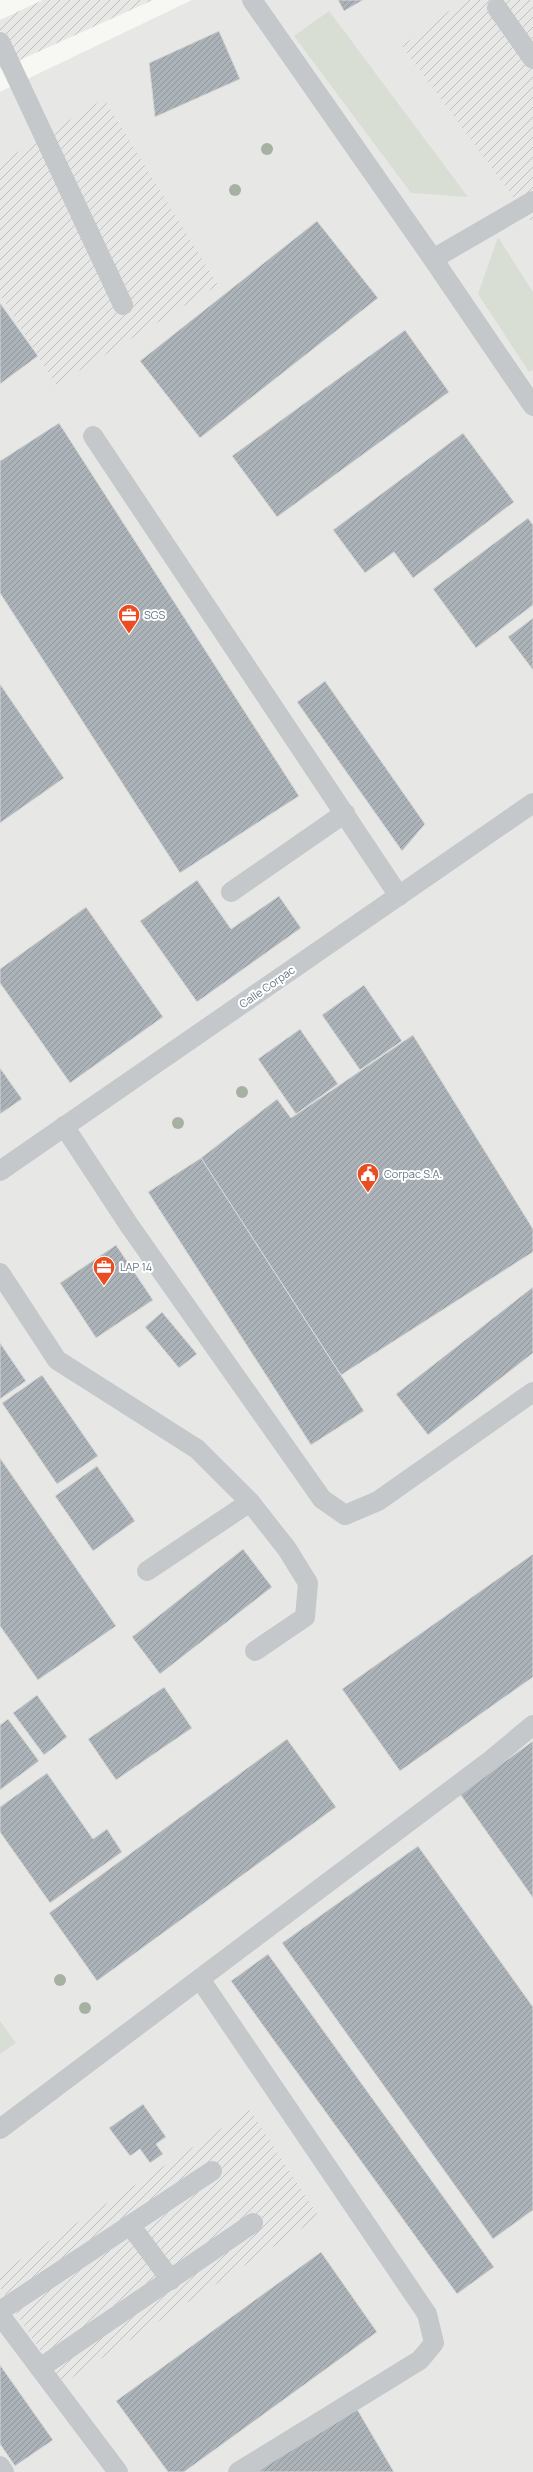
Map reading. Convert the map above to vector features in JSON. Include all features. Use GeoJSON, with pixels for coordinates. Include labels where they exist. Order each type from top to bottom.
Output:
{"type":"FeatureCollection","features":[{"type":"Feature","properties":{"kind":"lane"},"geometry":{"type":"LineString","coordinates":[[252,0],[433,259],[533,406]]}},
{"type":"Feature","properties":{"kind":"lane"},"geometry":{"type":"LineString","coordinates":[[497,8],[533,59]]}},
{"type":"Feature","properties":{"kind":"lane"},"geometry":{"type":"LineString","coordinates":[[0,42],[123,305]]}},
{"type":"Feature","properties":{"kind":"lane"},"geometry":{"type":"LineString","coordinates":[[433,259],[533,201]]}},
{"type":"Feature","properties":{"kind":"lane"},"geometry":{"type":"LineString","coordinates":[[93,436],[399,896]]}},
{"type":"Feature","properties":{"kind":"lane","name":"Calle Corpac"},"geometry":{"type":"LineString","coordinates":[[0,1171],[533,803]]}},
{"type":"Feature","properties":{"kind":"lane"},"geometry":{"type":"LineString","coordinates":[[231,892],[345,813]]}},
{"type":"Feature","properties":{"kind":"lane"},"geometry":{"type":"LineString","coordinates":[[64,1126],[128,1225],[322,1499],[345,1515],[378,1501],[533,1392]]}},
{"type":"Feature","properties":{"kind":"lane"},"geometry":{"type":"LineString","coordinates":[[0,1273],[57,1360],[197,1449],[250,1502],[287,1549],[308,1583],[305,1617],[255,1651]]}},
{"type":"Feature","properties":{"kind":"lane"},"geometry":{"type":"LineString","coordinates":[[147,1571],[250,1502]]}},
{"type":"Feature","properties":{"kind":"lane"},"geometry":{"type":"LineString","coordinates":[[0,2129],[200,1979],[254,1948],[491,1760],[533,1724]]}},
{"type":"Feature","properties":{"kind":"lane"},"geometry":{"type":"LineString","coordinates":[[200,1979],[427,2314],[434,2343],[420,2360],[238,2472]]}},
{"type":"Feature","properties":{"kind":"lane"},"geometry":{"type":"LineString","coordinates":[[0,2311],[212,2171]]}},
{"type":"Feature","properties":{"kind":"lane"},"geometry":{"type":"LineString","coordinates":[[40,2368],[172,2280],[253,2223]]}},
{"type":"Feature","properties":{"kind":"lane"},"geometry":{"type":"LineString","coordinates":[[130,2225],[172,2280]]}},
{"type":"Feature","properties":{"kind":"lane"},"geometry":{"type":"LineString","coordinates":[[0,2315],[118,2472]]}},
{"type":"Feature","properties":{"kind":"lane"},"geometry":{"type":"LineString","coordinates":[[0,2466],[4,2472]]}},
{"type":"Feature","properties":{"kind":"shaded area"},"geometry":{"type":"Polygon","coordinates":[[[43,0],[153,0],[0,69],[0,20],[43,0]]]}},
{"type":"Feature","properties":{"kind":"shaded area"},"geometry":{"type":"Polygon","coordinates":[[[192,0],[533,0],[533,2472],[0,2472],[0,92],[192,0]]]}},
{"type":"Feature","properties":{"kind":"shaded area"},"geometry":{"type":"Polygon","coordinates":[[[464,0],[533,0],[533,224],[402,46],[464,0]]]}},
{"type":"Feature","properties":{"kind":"shaded area"},"geometry":{"type":"Polygon","coordinates":[[[329,11],[468,197],[411,193],[294,36],[329,11]]]}},
{"type":"Feature","properties":{"kind":"shaded area"},"geometry":{"type":"Polygon","coordinates":[[[104,99],[218,285],[56,385],[0,295],[0,163],[104,99]]]}},
{"type":"Feature","properties":{"kind":"shaded area"},"geometry":{"type":"Polygon","coordinates":[[[498,237],[533,292],[533,370],[529,372],[478,294],[498,237]]]}},
{"type":"Feature","properties":{"kind":"shaded area"},"geometry":{"type":"Polygon","coordinates":[[[0,2021],[16,2043],[0,2054],[0,2021]]]}},
{"type":"Feature","properties":{"kind":"shaded area"},"geometry":{"type":"Polygon","coordinates":[[[250,2110],[319,2217],[62,2384],[0,2288],[0,2273],[250,2110]]]}},
{"type":"Feature","properties":{"kind":"building"},"geometry":{"type":"Polygon","coordinates":[[[338,0],[363,0],[344,11],[338,0]]]}},
{"type":"Feature","properties":{"kind":"building"},"geometry":{"type":"Polygon","coordinates":[[[219,31],[240,79],[155,117],[149,63],[219,31]]]}},
{"type":"Feature","properties":{"kind":"building"},"geometry":{"type":"Polygon","coordinates":[[[317,221],[378,298],[200,438],[140,361],[317,221]]]}},
{"type":"Feature","properties":{"kind":"building"},"geometry":{"type":"Polygon","coordinates":[[[0,303],[38,356],[0,384],[0,303]]]}},
{"type":"Feature","properties":{"kind":"building"},"geometry":{"type":"Polygon","coordinates":[[[405,330],[449,392],[277,517],[232,456],[405,330]]]}},
{"type":"Feature","properties":{"kind":"building"},"geometry":{"type":"Polygon","coordinates":[[[59,423],[299,796],[180,873],[0,593],[0,461],[59,423]]]}},
{"type":"Feature","properties":{"kind":"building"},"geometry":{"type":"Polygon","coordinates":[[[463,433],[514,502],[413,578],[394,552],[365,573],[333,530],[463,433]]]}},
{"type":"Feature","properties":{"kind":"building"},"geometry":{"type":"Polygon","coordinates":[[[528,518],[533,525],[533,605],[476,648],[433,589],[528,518]]]}},
{"type":"Feature","properties":{"kind":"building"},"geometry":{"type":"Polygon","coordinates":[[[533,618],[533,670],[508,637],[533,618]]]}},
{"type":"Feature","properties":{"kind":"building"},"geometry":{"type":"Polygon","coordinates":[[[325,681],[425,824],[402,851],[297,702],[325,681]]]}},
{"type":"Feature","properties":{"kind":"building"},"geometry":{"type":"Polygon","coordinates":[[[0,684],[64,778],[0,823],[0,684]]]}},
{"type":"Feature","properties":{"kind":"building"},"geometry":{"type":"Polygon","coordinates":[[[197,880],[231,929],[279,896],[301,928],[197,1002],[140,921],[197,880]]]}},
{"type":"Feature","properties":{"kind":"building"},"geometry":{"type":"Polygon","coordinates":[[[86,907],[163,1017],[70,1083],[0,983],[0,969],[86,907]]]}},
{"type":"Feature","properties":{"kind":"building"},"geometry":{"type":"Polygon","coordinates":[[[364,985],[402,1041],[360,1070],[322,1015],[364,985]]]}},
{"type":"Feature","properties":{"kind":"building"},"geometry":{"type":"Polygon","coordinates":[[[300,1029],[338,1084],[296,1114],[258,1059],[300,1029]]]}},
{"type":"Feature","properties":{"kind":"building","name":"Corpac S.A."},"geometry":{"type":"Polygon","coordinates":[[[413,1035],[533,1229],[533,1252],[341,1375],[201,1158],[277,1099],[291,1118],[413,1035]]]}},
{"type":"Feature","properties":{"kind":"building"},"geometry":{"type":"Polygon","coordinates":[[[0,1068],[22,1099],[0,1114],[0,1068]]]}},
{"type":"Feature","properties":{"kind":"building"},"geometry":{"type":"Polygon","coordinates":[[[201,1158],[364,1411],[311,1445],[148,1192],[201,1158]]]}},
{"type":"Feature","properties":{"kind":"building"},"geometry":{"type":"Polygon","coordinates":[[[116,1245],[153,1300],[96,1338],[60,1283],[116,1245]]]}},
{"type":"Feature","properties":{"kind":"building"},"geometry":{"type":"Polygon","coordinates":[[[533,1287],[533,1353],[428,1435],[396,1394],[533,1287]]]}},
{"type":"Feature","properties":{"kind":"building"},"geometry":{"type":"Polygon","coordinates":[[[162,1312],[197,1354],[179,1368],[145,1327],[162,1312]]]}},
{"type":"Feature","properties":{"kind":"building"},"geometry":{"type":"Polygon","coordinates":[[[0,1343],[26,1381],[0,1399],[0,1343]]]}},
{"type":"Feature","properties":{"kind":"building"},"geometry":{"type":"Polygon","coordinates":[[[42,1375],[98,1456],[57,1484],[2,1403],[42,1375]]]}},
{"type":"Feature","properties":{"kind":"building"},"geometry":{"type":"Polygon","coordinates":[[[0,1458],[116,1626],[38,1680],[0,1626],[0,1458]]]}},
{"type":"Feature","properties":{"kind":"building"},"geometry":{"type":"Polygon","coordinates":[[[97,1466],[135,1521],[93,1551],[55,1496],[97,1466]]]}},
{"type":"Feature","properties":{"kind":"building"},"geometry":{"type":"Polygon","coordinates":[[[243,1549],[272,1587],[160,1674],[132,1637],[243,1549]]]}},
{"type":"Feature","properties":{"kind":"building"},"geometry":{"type":"Polygon","coordinates":[[[533,1554],[533,1677],[400,1771],[342,1689],[533,1554]]]}},
{"type":"Feature","properties":{"kind":"building"},"geometry":{"type":"Polygon","coordinates":[[[164,1687],[192,1728],[116,1780],[88,1739],[164,1687]]]}},
{"type":"Feature","properties":{"kind":"building"},"geometry":{"type":"Polygon","coordinates":[[[37,1695],[67,1737],[44,1755],[13,1713],[37,1695]]]}},
{"type":"Feature","properties":{"kind":"building"},"geometry":{"type":"Polygon","coordinates":[[[8,1719],[39,1761],[0,1790],[0,1725],[8,1719]]]}},
{"type":"Feature","properties":{"kind":"building"},"geometry":{"type":"Polygon","coordinates":[[[287,1739],[336,1807],[97,1981],[49,1913],[287,1739]]]}},
{"type":"Feature","properties":{"kind":"building"},"geometry":{"type":"Polygon","coordinates":[[[533,1741],[533,1898],[460,1794],[533,1741]]]}},
{"type":"Feature","properties":{"kind":"building"},"geometry":{"type":"Polygon","coordinates":[[[47,1773],[93,1839],[107,1829],[122,1852],[50,1903],[0,1832],[0,1807],[47,1773]]]}},
{"type":"Feature","properties":{"kind":"building"},"geometry":{"type":"Polygon","coordinates":[[[418,1846],[533,2007],[533,2210],[493,2239],[282,1943],[418,1846]]]}},
{"type":"Feature","properties":{"kind":"building"},"geometry":{"type":"Polygon","coordinates":[[[268,1954],[494,2267],[457,2294],[231,1981],[268,1954]]]}},
{"type":"Feature","properties":{"kind":"building"},"geometry":{"type":"Polygon","coordinates":[[[143,2104],[166,2137],[156,2144],[163,2154],[150,2163],[140,2149],[130,2156],[109,2128],[143,2104]]]}},
{"type":"Feature","properties":{"kind":"building"},"geometry":{"type":"Polygon","coordinates":[[[321,2252],[377,2332],[184,2472],[168,2472],[116,2401],[321,2252]]]}},
{"type":"Feature","properties":{"kind":"building"},"geometry":{"type":"Polygon","coordinates":[[[0,2365],[53,2440],[15,2466],[0,2444],[0,2365]]]}},
{"type":"Feature","properties":{"kind":"building"},"geometry":{"type":"Polygon","coordinates":[[[354,2404],[394,2472],[257,2472],[354,2404]]]}},
{"type":"Feature","properties":{"kind":"place","name":"SGS"},"geometry":{"type":"Point","coordinates":[129,634]}},
{"type":"Feature","properties":{"kind":"place","name":"Corpac S.A."},"geometry":{"type":"Point","coordinates":[368,1194]}},
{"type":"Feature","properties":{"kind":"place","name":"LAP 14"},"geometry":{"type":"Point","coordinates":[104,1286]}}]}
